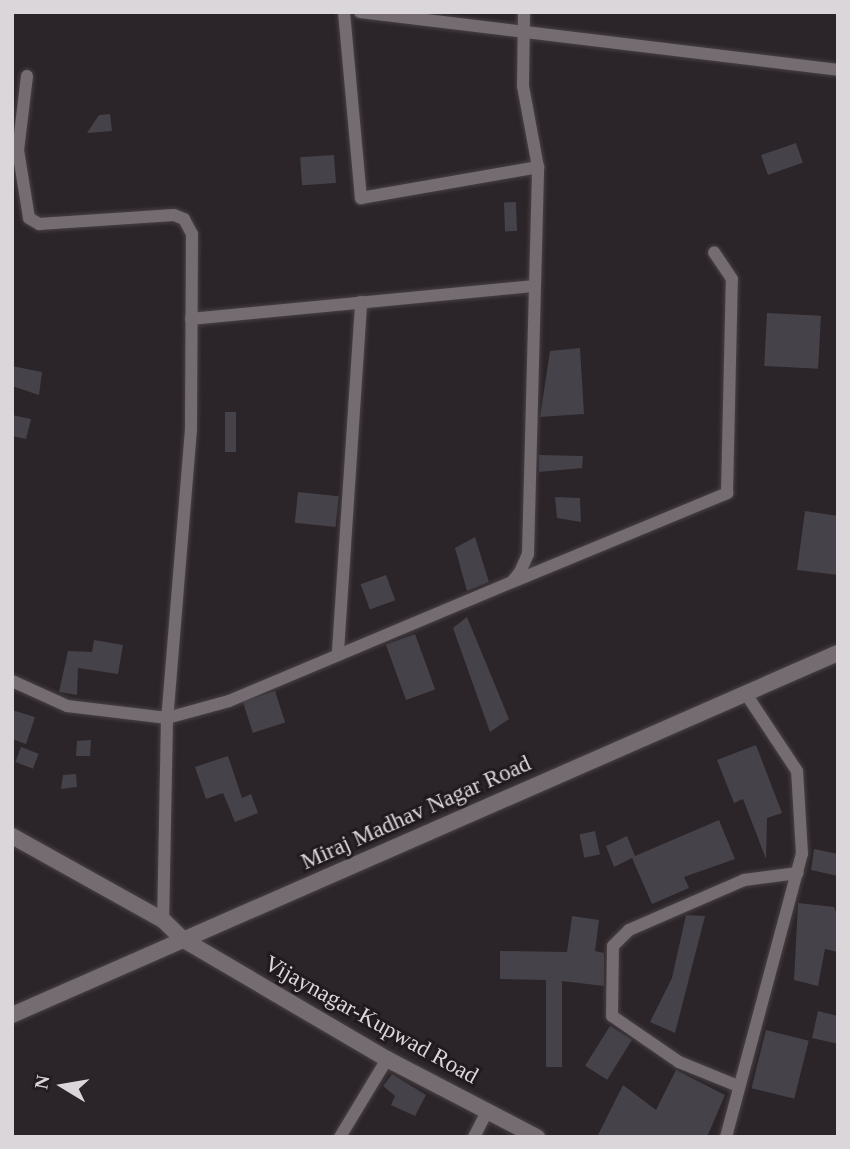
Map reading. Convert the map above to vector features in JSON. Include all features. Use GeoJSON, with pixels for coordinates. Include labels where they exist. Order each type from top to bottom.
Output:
{"type":"FeatureCollection","features":[{"type":"Feature","properties":{"kind":"street"},"geometry":{"type":"LineString","coordinates":[[344,12],[361,198],[538,167]]}},
{"type":"Feature","properties":{"kind":"street"},"geometry":{"type":"LineString","coordinates":[[360,12],[523,36],[838,70]]}},
{"type":"Feature","properties":{"kind":"street"},"geometry":{"type":"LineString","coordinates":[[512,582],[528,554],[538,167],[523,86],[524,12]]}},
{"type":"Feature","properties":{"kind":"street"},"geometry":{"type":"LineString","coordinates":[[27,76],[15,150],[29,218],[38,224],[184,219],[191,234],[191,429],[167,718],[163,920]]}},
{"type":"Feature","properties":{"kind":"street"},"geometry":{"type":"LineString","coordinates":[[12,681],[68,706],[167,718],[229,701],[338,651],[727,493],[732,279],[714,252]]}},
{"type":"Feature","properties":{"kind":"street"},"geometry":{"type":"LineString","coordinates":[[191,319],[534,285]]}},
{"type":"Feature","properties":{"kind":"street"},"geometry":{"type":"LineString","coordinates":[[338,651],[360,302]]}},
{"type":"Feature","properties":{"kind":"street","name":"Miraj Madhav Nagar Road"},"geometry":{"type":"LineString","coordinates":[[12,1015],[838,653]]}},
{"type":"Feature","properties":{"kind":"street"},"geometry":{"type":"LineString","coordinates":[[726,1137],[798,873],[797,771],[746,694]]}},
{"type":"Feature","properties":{"kind":"street","name":"Vijaynagar-Kupwad Road"},"geometry":{"type":"LineString","coordinates":[[12,836],[163,920],[184,940],[387,1059],[537,1137]]}},
{"type":"Feature","properties":{"kind":"street"},"geometry":{"type":"LineString","coordinates":[[738,1086],[679,1062],[612,1016],[613,946],[629,930],[744,880],[798,873]]}},
{"type":"Feature","properties":{"kind":"street"},"geometry":{"type":"LineString","coordinates":[[340,1137],[387,1059]]}},
{"type":"Feature","properties":{"kind":"street"},"geometry":{"type":"LineString","coordinates":[[474,1137],[487,1111]]}},
{"type":"Feature","properties":{"kind":"building"},"geometry":{"type":"Polygon","coordinates":[[[110,114],[112,131],[87,133],[99,115],[110,114]]]}},
{"type":"Feature","properties":{"kind":"building"},"geometry":{"type":"Polygon","coordinates":[[[796,143],[803,163],[768,175],[761,155],[796,143]]]}},
{"type":"Feature","properties":{"kind":"building"},"geometry":{"type":"Polygon","coordinates":[[[334,155],[336,183],[302,185],[300,157],[334,155]]]}},
{"type":"Feature","properties":{"kind":"building"},"geometry":{"type":"Polygon","coordinates":[[[504,202],[516,202],[517,231],[505,231],[504,202]]]}},
{"type":"Feature","properties":{"kind":"building"},"geometry":{"type":"Polygon","coordinates":[[[767,313],[821,316],[818,369],[764,366],[767,313]]]}},
{"type":"Feature","properties":{"kind":"building"},"geometry":{"type":"Polygon","coordinates":[[[580,348],[584,414],[540,417],[550,351],[580,348]]]}},
{"type":"Feature","properties":{"kind":"building"},"geometry":{"type":"Polygon","coordinates":[[[12,366],[42,372],[39,395],[12,386],[12,366]]]}},
{"type":"Feature","properties":{"kind":"building"},"geometry":{"type":"Polygon","coordinates":[[[225,412],[236,412],[236,452],[225,452],[225,412]]]}},
{"type":"Feature","properties":{"kind":"building"},"geometry":{"type":"Polygon","coordinates":[[[12,415],[31,419],[26,439],[12,436],[12,415]]]}},
{"type":"Feature","properties":{"kind":"building"},"geometry":{"type":"Polygon","coordinates":[[[539,455],[583,456],[582,468],[539,472],[539,455]]]}},
{"type":"Feature","properties":{"kind":"building"},"geometry":{"type":"Polygon","coordinates":[[[298,492],[339,496],[336,527],[295,523],[298,492]]]}},
{"type":"Feature","properties":{"kind":"building"},"geometry":{"type":"Polygon","coordinates":[[[555,497],[580,498],[581,522],[557,518],[555,497]]]}},
{"type":"Feature","properties":{"kind":"building"},"geometry":{"type":"Polygon","coordinates":[[[805,511],[838,516],[838,575],[797,570],[805,511]]]}},
{"type":"Feature","properties":{"kind":"building"},"geometry":{"type":"Polygon","coordinates":[[[475,537],[489,582],[467,591],[455,548],[475,537]]]}},
{"type":"Feature","properties":{"kind":"building"},"geometry":{"type":"Polygon","coordinates":[[[386,575],[395,600],[370,610],[361,584],[386,575]]]}},
{"type":"Feature","properties":{"kind":"building"},"geometry":{"type":"Polygon","coordinates":[[[467,617],[509,719],[490,732],[453,628],[467,617]]]}},
{"type":"Feature","properties":{"kind":"building"},"geometry":{"type":"Polygon","coordinates":[[[415,634],[435,689],[406,700],[386,645],[415,634]]]}},
{"type":"Feature","properties":{"kind":"building"},"geometry":{"type":"Polygon","coordinates":[[[94,640],[123,645],[118,674],[78,668],[77,695],[59,692],[68,651],[92,652],[94,640]]]}},
{"type":"Feature","properties":{"kind":"building"},"geometry":{"type":"Polygon","coordinates":[[[275,691],[285,722],[253,733],[243,702],[275,691]]]}},
{"type":"Feature","properties":{"kind":"building"},"geometry":{"type":"Polygon","coordinates":[[[12,710],[35,717],[26,744],[12,739],[12,710]]]}},
{"type":"Feature","properties":{"kind":"building"},"geometry":{"type":"Polygon","coordinates":[[[91,740],[90,756],[76,756],[77,741],[91,740]]]}},
{"type":"Feature","properties":{"kind":"building"},"geometry":{"type":"Polygon","coordinates":[[[756,745],[782,813],[767,818],[766,859],[743,799],[734,803],[717,760],[756,745]]]}},
{"type":"Feature","properties":{"kind":"building"},"geometry":{"type":"Polygon","coordinates":[[[21,747],[39,754],[33,769],[15,762],[21,747]]]}},
{"type":"Feature","properties":{"kind":"building"},"geometry":{"type":"Polygon","coordinates":[[[228,756],[242,798],[251,794],[258,813],[235,822],[223,793],[206,799],[195,767],[228,756]]]}},
{"type":"Feature","properties":{"kind":"building"},"geometry":{"type":"Polygon","coordinates":[[[76,774],[77,787],[61,789],[63,775],[76,774]]]}},
{"type":"Feature","properties":{"kind":"building"},"geometry":{"type":"Polygon","coordinates":[[[719,820],[735,859],[684,877],[689,888],[652,904],[632,858],[614,867],[606,846],[627,836],[635,856],[719,820]]]}},
{"type":"Feature","properties":{"kind":"building"},"geometry":{"type":"Polygon","coordinates":[[[595,831],[600,854],[584,858],[579,834],[595,831]]]}},
{"type":"Feature","properties":{"kind":"building"},"geometry":{"type":"Polygon","coordinates":[[[814,849],[838,854],[838,876],[811,870],[814,849]]]}},
{"type":"Feature","properties":{"kind":"building"},"geometry":{"type":"Polygon","coordinates":[[[798,903],[834,907],[838,916],[838,952],[825,949],[818,986],[794,980],[798,903]]]}},
{"type":"Feature","properties":{"kind":"building"},"geometry":{"type":"Polygon","coordinates":[[[686,915],[705,916],[675,1033],[650,1022],[672,978],[686,915]]]}},
{"type":"Feature","properties":{"kind":"building"},"geometry":{"type":"Polygon","coordinates":[[[572,916],[599,920],[595,951],[604,953],[604,986],[562,981],[562,1067],[546,1067],[546,980],[500,979],[500,951],[567,952],[572,916]]]}},
{"type":"Feature","properties":{"kind":"building"},"geometry":{"type":"Polygon","coordinates":[[[818,1011],[838,1016],[838,1044],[812,1038],[818,1011]]]}},
{"type":"Feature","properties":{"kind":"building"},"geometry":{"type":"Polygon","coordinates":[[[610,1026],[632,1040],[607,1080],[585,1066],[610,1026]]]}},
{"type":"Feature","properties":{"kind":"building"},"geometry":{"type":"Polygon","coordinates":[[[766,1030],[809,1041],[794,1099],[751,1088],[766,1030]]]}},
{"type":"Feature","properties":{"kind":"building"},"geometry":{"type":"Polygon","coordinates":[[[676,1070],[725,1095],[707,1137],[597,1137],[623,1085],[656,1110],[676,1070]]]}},
{"type":"Feature","properties":{"kind":"building"},"geometry":{"type":"Polygon","coordinates":[[[392,1074],[426,1095],[415,1116],[391,1105],[395,1096],[383,1086],[392,1074]]]}}]}
